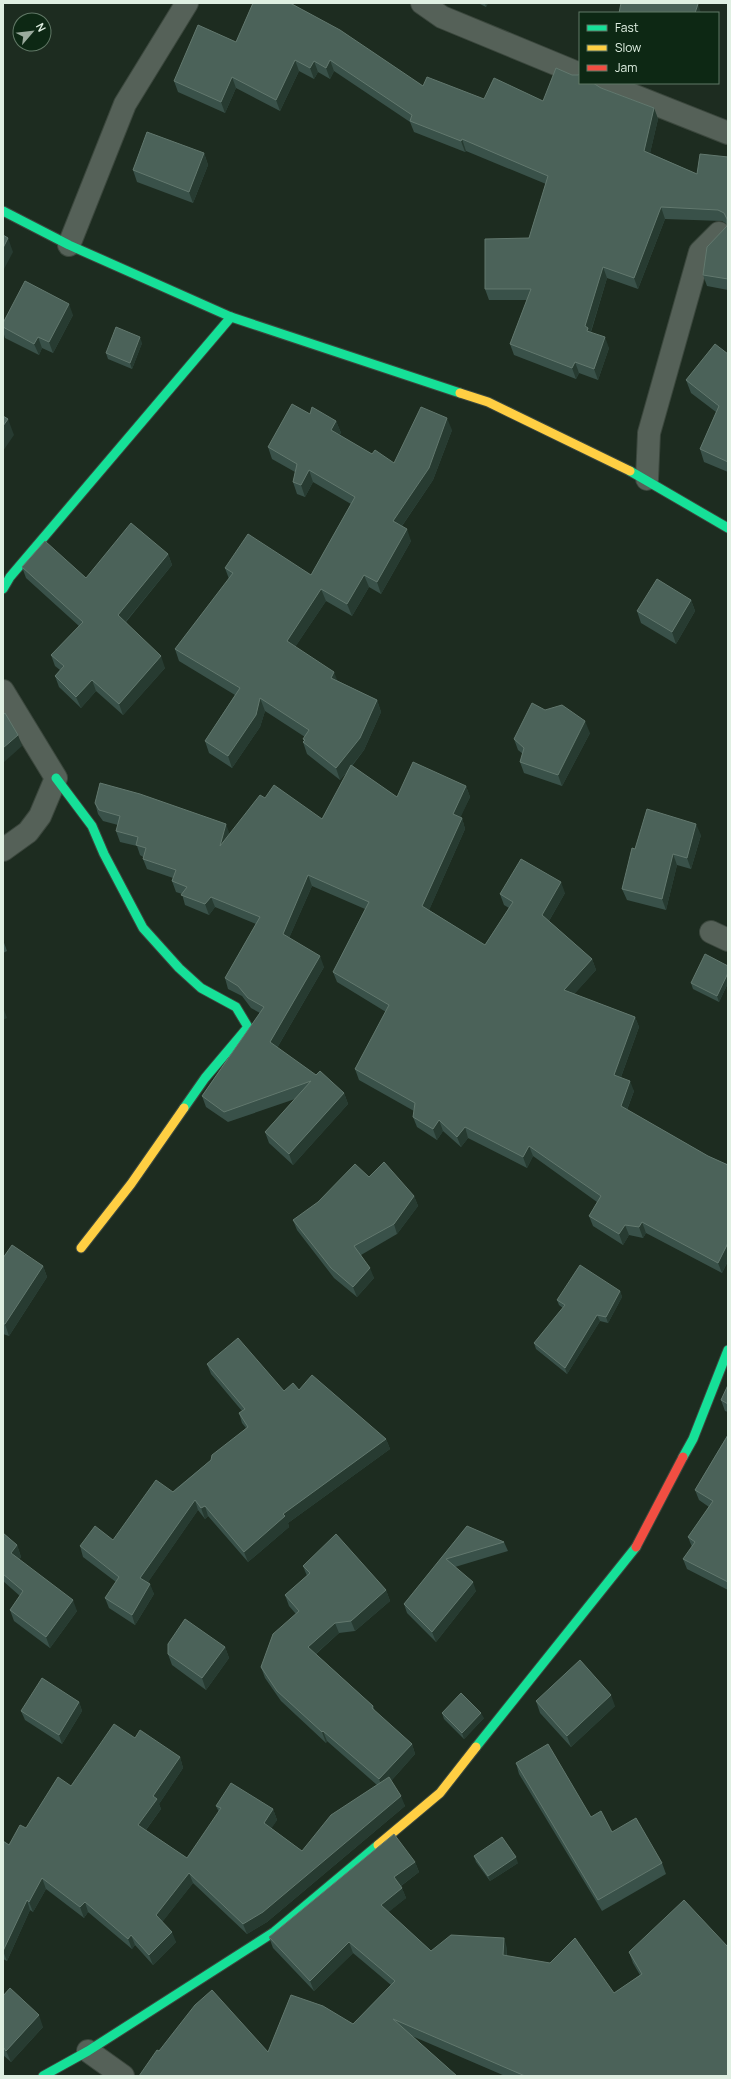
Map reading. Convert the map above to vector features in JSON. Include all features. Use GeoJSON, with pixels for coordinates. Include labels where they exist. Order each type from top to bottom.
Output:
{"type":"FeatureCollection","features":[{"type":"Feature","properties":{"kind":"street"},"geometry":{"type":"LineString","coordinates":[[69,244],[125,104],[187,3]]}},
{"type":"Feature","properties":{"kind":"street"},"geometry":{"type":"LineString","coordinates":[[422,3],[442,17],[579,74]]}},
{"type":"Feature","properties":{"kind":"street"},"geometry":{"type":"LineString","coordinates":[[605,84],[728,133]]}},
{"type":"Feature","properties":{"kind":"street"},"geometry":{"type":"LineString","coordinates":[[3,211],[69,244],[231,317],[488,402],[647,478],[728,528]]}},
{"type":"Feature","properties":{"kind":"street"},"geometry":{"type":"LineString","coordinates":[[647,478],[649,433],[700,252],[719,233]]}},
{"type":"Feature","properties":{"kind":"street"},"geometry":{"type":"LineString","coordinates":[[5,580],[231,317]]}},
{"type":"Feature","properties":{"kind":"street"},"geometry":{"type":"LineString","coordinates":[[3,691],[56,778],[92,826],[104,854],[143,928],[179,968],[201,988],[236,1008],[248,1027],[205,1078],[131,1184],[81,1248]]}},
{"type":"Feature","properties":{"kind":"street"},"geometry":{"type":"LineString","coordinates":[[3,850],[28,832],[40,816],[56,778]]}},
{"type":"Feature","properties":{"kind":"street"},"geometry":{"type":"LineString","coordinates":[[43,2076],[88,2051],[274,1932],[440,1793],[634,1550],[693,1439],[728,1350]]}},
{"type":"Feature","properties":{"kind":"street"},"geometry":{"type":"LineString","coordinates":[[88,2051],[123,2076]]}},
{"type":"Feature","properties":{"kind":"building"},"geometry":{"type":"Polygon","coordinates":[[[253,3],[290,3],[340,30],[423,86],[427,77],[484,99],[494,78],[543,101],[556,68],[572,75],[579,74],[579,84],[595,84],[601,88],[654,108],[644,151],[697,174],[700,154],[728,157],[728,279],[703,275],[707,247],[727,226],[727,219],[724,213],[718,210],[661,207],[634,278],[603,267],[585,326],[588,328],[587,331],[605,337],[594,369],[575,362],[572,368],[510,344],[531,289],[485,289],[485,239],[529,238],[548,176],[462,139],[461,141],[410,121],[412,115],[330,60],[326,68],[314,61],[310,68],[295,60],[276,100],[232,77],[221,102],[174,81],[198,25],[236,42],[253,3]]]}},
{"type":"Feature","properties":{"kind":"building"},"geometry":{"type":"Polygon","coordinates":[[[621,3],[698,4],[695,12],[619,12],[621,3]]]}},
{"type":"Feature","properties":{"kind":"building"},"geometry":{"type":"Polygon","coordinates":[[[147,132],[204,153],[189,192],[133,170],[147,132]]]}},
{"type":"Feature","properties":{"kind":"building"},"geometry":{"type":"Polygon","coordinates":[[[3,235],[8,238],[3,248],[3,235]]]}},
{"type":"Feature","properties":{"kind":"building"},"geometry":{"type":"Polygon","coordinates":[[[25,281],[69,304],[49,342],[38,337],[34,344],[3,327],[3,323],[25,281]]]}},
{"type":"Feature","properties":{"kind":"building"},"geometry":{"type":"Polygon","coordinates":[[[116,327],[140,337],[130,363],[106,353],[116,327]]]}},
{"type":"Feature","properties":{"kind":"building"},"geometry":{"type":"Polygon","coordinates":[[[715,344],[728,354],[728,462],[700,449],[719,406],[686,380],[715,344]]]}},
{"type":"Feature","properties":{"kind":"building"},"geometry":{"type":"Polygon","coordinates":[[[292,404],[310,414],[312,407],[336,421],[331,430],[372,454],[375,450],[394,463],[421,407],[447,418],[429,468],[393,521],[407,529],[377,582],[364,575],[347,604],[321,589],[287,641],[334,672],[331,678],[377,700],[360,738],[336,768],[303,742],[305,740],[303,739],[309,730],[260,698],[256,715],[228,756],[205,741],[240,688],[175,649],[233,573],[225,568],[248,534],[311,575],[355,497],[309,470],[301,485],[293,482],[297,464],[268,447],[292,404]]]}},
{"type":"Feature","properties":{"kind":"building"},"geometry":{"type":"Polygon","coordinates":[[[3,416],[8,419],[3,426],[3,416]]]}},
{"type":"Feature","properties":{"kind":"building"},"geometry":{"type":"Polygon","coordinates":[[[131,523],[168,554],[118,615],[161,656],[119,704],[92,680],[76,697],[55,676],[64,666],[51,655],[83,622],[22,567],[45,541],[86,578],[131,523]]]}},
{"type":"Feature","properties":{"kind":"building"},"geometry":{"type":"Polygon","coordinates":[[[657,579],[691,600],[672,632],[637,611],[657,579]]]}},
{"type":"Feature","properties":{"kind":"building"},"geometry":{"type":"Polygon","coordinates":[[[532,703],[545,710],[562,705],[585,721],[558,775],[520,762],[524,748],[514,739],[532,703]]]}},
{"type":"Feature","properties":{"kind":"building"},"geometry":{"type":"Polygon","coordinates":[[[5,713],[18,735],[3,748],[3,715],[5,713]]]}},
{"type":"Feature","properties":{"kind":"building"},"geometry":{"type":"Polygon","coordinates":[[[413,762],[466,786],[453,814],[462,818],[422,906],[485,945],[513,902],[500,894],[521,859],[561,882],[542,915],[592,959],[564,990],[635,1017],[614,1075],[630,1081],[621,1106],[708,1156],[728,1165],[728,1243],[718,1263],[642,1222],[639,1227],[625,1225],[619,1234],[589,1216],[601,1196],[529,1146],[523,1157],[465,1127],[457,1137],[439,1120],[433,1129],[413,1117],[415,1103],[355,1069],[389,1005],[333,972],[369,902],[308,875],[283,934],[320,956],[270,1042],[316,1075],[320,1071],[344,1093],[289,1154],[265,1132],[311,1081],[224,1112],[202,1096],[264,1007],[248,998],[238,986],[225,978],[260,917],[211,897],[205,904],[181,895],[187,887],[172,881],[176,870],[143,859],[146,848],[136,845],[138,837],[116,831],[120,816],[99,810],[95,803],[100,783],[140,794],[226,824],[220,846],[260,795],[265,798],[274,785],[322,819],[351,765],[397,797],[413,762]]]}},
{"type":"Feature","properties":{"kind":"building"},"geometry":{"type":"Polygon","coordinates":[[[647,809],[696,824],[687,858],[673,854],[662,899],[622,889],[632,848],[635,849],[647,809]]]}},
{"type":"Feature","properties":{"kind":"building"},"geometry":{"type":"Polygon","coordinates":[[[705,954],[728,966],[728,973],[717,996],[691,983],[705,954]]]}},
{"type":"Feature","properties":{"kind":"building"},"geometry":{"type":"Polygon","coordinates":[[[384,1162],[414,1196],[394,1224],[354,1246],[370,1268],[353,1287],[331,1268],[293,1220],[318,1202],[355,1164],[369,1177],[384,1162]]]}},
{"type":"Feature","properties":{"kind":"building"},"geometry":{"type":"Polygon","coordinates":[[[12,1245],[43,1266],[5,1324],[3,1324],[3,1258],[12,1245]]]}},
{"type":"Feature","properties":{"kind":"building"},"geometry":{"type":"Polygon","coordinates":[[[580,1265],[620,1291],[606,1317],[597,1315],[565,1368],[534,1343],[565,1305],[557,1300],[580,1265]]]}},
{"type":"Feature","properties":{"kind":"building"},"geometry":{"type":"Polygon","coordinates":[[[238,1338],[284,1391],[293,1383],[299,1390],[312,1375],[386,1439],[283,1514],[285,1516],[244,1552],[205,1506],[201,1508],[195,1500],[140,1578],[150,1584],[132,1615],[105,1598],[119,1577],[80,1546],[95,1526],[113,1540],[156,1480],[173,1492],[211,1460],[212,1455],[248,1427],[239,1413],[245,1409],[207,1364],[238,1338]]]}},
{"type":"Feature","properties":{"kind":"building"},"geometry":{"type":"Polygon","coordinates":[[[728,1385],[728,1404],[721,1400],[728,1385]]]}},
{"type":"Feature","properties":{"kind":"building"},"geometry":{"type":"Polygon","coordinates":[[[728,1435],[728,1582],[683,1559],[695,1542],[688,1537],[713,1501],[695,1490],[728,1435]]]}},
{"type":"Feature","properties":{"kind":"building"},"geometry":{"type":"Polygon","coordinates":[[[467,1526],[504,1542],[446,1559],[473,1582],[432,1632],[404,1604],[467,1526]]]}},
{"type":"Feature","properties":{"kind":"building"},"geometry":{"type":"Polygon","coordinates":[[[3,1533],[17,1545],[11,1553],[73,1600],[46,1637],[10,1610],[23,1591],[3,1574],[3,1533]]]}},
{"type":"Feature","properties":{"kind":"building"},"geometry":{"type":"Polygon","coordinates":[[[336,1534],[386,1590],[351,1621],[335,1623],[308,1647],[412,1744],[379,1779],[323,1731],[322,1732],[277,1691],[261,1667],[273,1634],[299,1611],[285,1595],[310,1573],[303,1566],[336,1534]]]}},
{"type":"Feature","properties":{"kind":"building"},"geometry":{"type":"Polygon","coordinates":[[[185,1619],[225,1647],[202,1678],[168,1654],[168,1644],[185,1619]]]}},
{"type":"Feature","properties":{"kind":"building"},"geometry":{"type":"Polygon","coordinates":[[[580,1660],[611,1695],[567,1736],[536,1701],[580,1660]]]}},
{"type":"Feature","properties":{"kind":"building"},"geometry":{"type":"Polygon","coordinates":[[[42,1678],[79,1702],[59,1735],[21,1711],[42,1678]]]}},
{"type":"Feature","properties":{"kind":"building"},"geometry":{"type":"Polygon","coordinates":[[[461,1693],[481,1713],[462,1733],[442,1713],[461,1693]]]}},
{"type":"Feature","properties":{"kind":"building"},"geometry":{"type":"Polygon","coordinates":[[[114,1724],[135,1738],[140,1730],[180,1757],[153,1796],[157,1799],[138,1825],[187,1858],[221,1808],[216,1806],[231,1783],[273,1809],[264,1823],[302,1851],[331,1815],[389,1777],[401,1796],[263,1912],[243,1924],[189,1873],[156,1915],[172,1932],[149,1955],[131,1935],[128,1939],[85,1902],[80,1907],[42,1878],[29,1902],[27,1900],[3,1951],[3,1841],[9,1845],[20,1825],[26,1828],[58,1777],[71,1786],[114,1724]]]}},
{"type":"Feature","properties":{"kind":"building"},"geometry":{"type":"Polygon","coordinates":[[[548,1744],[591,1817],[601,1811],[612,1832],[636,1818],[662,1863],[598,1900],[516,1763],[548,1744]]]}},
{"type":"Feature","properties":{"kind":"building"},"geometry":{"type":"Polygon","coordinates":[[[394,1834],[415,1862],[394,1877],[402,1888],[381,1905],[431,1951],[451,1935],[504,1938],[503,1955],[550,1963],[575,1938],[614,1993],[642,1974],[629,1952],[684,1900],[728,1947],[728,2076],[525,2076],[393,2019],[457,2076],[139,2076],[157,2050],[159,2051],[195,2005],[212,1990],[268,2052],[291,1995],[323,2006],[353,2024],[395,1981],[349,1942],[310,1981],[269,1937],[394,1834]]]}},
{"type":"Feature","properties":{"kind":"building"},"geometry":{"type":"Polygon","coordinates":[[[502,1837],[516,1857],[488,1876],[474,1856],[502,1837]]]}},
{"type":"Feature","properties":{"kind":"building"},"geometry":{"type":"Polygon","coordinates":[[[10,1988],[39,2015],[6,2051],[3,2047],[3,1996],[10,1988]]]}},
{"type":"Feature","properties":{"kind":"traffic: fast"},"geometry":{"type":"LineString","coordinates":[[3,211],[69,245],[231,317],[460,393]]}},
{"type":"Feature","properties":{"kind":"traffic: fast"},"geometry":{"type":"LineString","coordinates":[[3,589],[10,577],[231,317]]}},
{"type":"Feature","properties":{"kind":"traffic: fast"},"geometry":{"type":"LineString","coordinates":[[630,471],[728,528]]}},
{"type":"Feature","properties":{"kind":"traffic: fast"},"geometry":{"type":"LineString","coordinates":[[56,778],[92,826],[104,854],[143,928],[179,968],[201,988],[236,1007],[248,1027],[205,1078],[184,1108]]}},
{"type":"Feature","properties":{"kind":"traffic: fast"},"geometry":{"type":"LineString","coordinates":[[683,1457],[693,1439],[728,1350]]}},
{"type":"Feature","properties":{"kind":"traffic: fast"},"geometry":{"type":"LineString","coordinates":[[476,1747],[636,1547]]}},
{"type":"Feature","properties":{"kind":"traffic: fast"},"geometry":{"type":"LineString","coordinates":[[43,2076],[88,2051],[274,1932],[378,1845]]}},
{"type":"Feature","properties":{"kind":"traffic: slow"},"geometry":{"type":"LineString","coordinates":[[460,393],[488,402],[630,471]]}},
{"type":"Feature","properties":{"kind":"traffic: slow"},"geometry":{"type":"LineString","coordinates":[[81,1248],[131,1184],[184,1108]]}},
{"type":"Feature","properties":{"kind":"traffic: slow"},"geometry":{"type":"LineString","coordinates":[[378,1845],[440,1793],[476,1747]]}},
{"type":"Feature","properties":{"kind":"traffic: jam"},"geometry":{"type":"LineString","coordinates":[[636,1547],[683,1457]]}}]}
